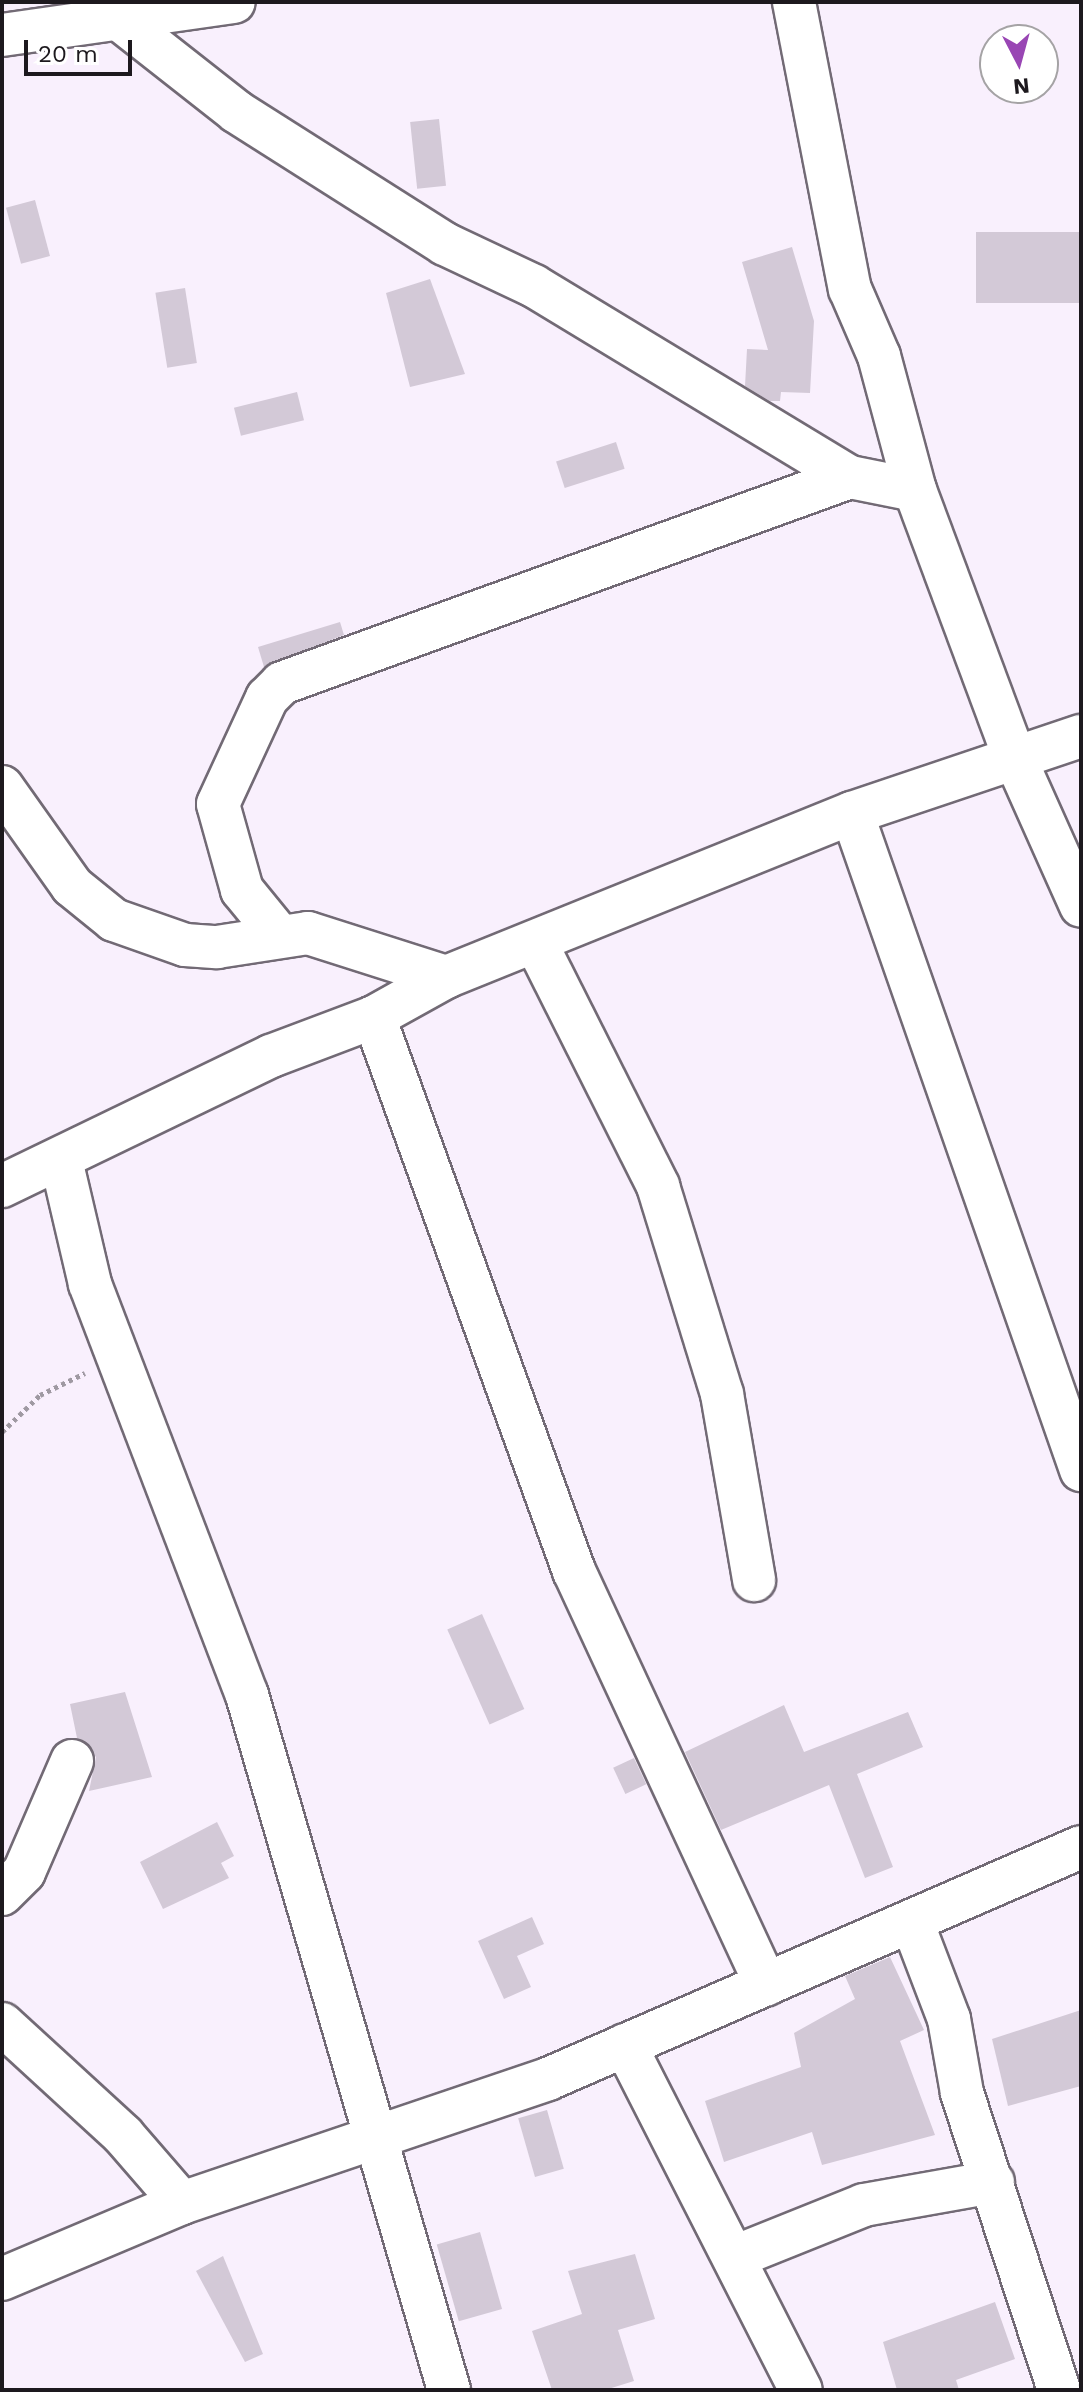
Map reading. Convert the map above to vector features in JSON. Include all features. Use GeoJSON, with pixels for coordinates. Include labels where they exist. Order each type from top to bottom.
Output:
{"type":"FeatureCollection","features":[{"type":"Feature","properties":{"kind":"street"},"geometry":{"type":"LineString","coordinates":[[2,35],[55,13],[115,16],[234,2]]}},
{"type":"Feature","properties":{"kind":"street"},"geometry":{"type":"LineString","coordinates":[[794,2],[835,236],[879,356],[915,490],[1014,756],[1081,906]]}},
{"type":"Feature","properties":{"kind":"street"},"geometry":{"type":"LineString","coordinates":[[115,16],[237,112],[445,244],[534,286],[850,477],[915,490]]}},
{"type":"Feature","properties":{"kind":"street"},"geometry":{"type":"LineString","coordinates":[[278,934],[242,890],[218,804],[267,698],[282,683],[850,477]]}},
{"type":"Feature","properties":{"kind":"street"},"geometry":{"type":"LineString","coordinates":[[2,1186],[271,1056],[374,1017],[446,977],[852,813],[1081,736]]}},
{"type":"Feature","properties":{"kind":"street"},"geometry":{"type":"LineString","coordinates":[[2,787],[72,886],[114,920],[185,945],[217,947],[278,934],[308,933],[446,977]]}},
{"type":"Feature","properties":{"kind":"street"},"geometry":{"type":"LineString","coordinates":[[852,813],[1081,1470]]}},
{"type":"Feature","properties":{"kind":"street"},"geometry":{"type":"LineString","coordinates":[[536,943],[658,1186],[722,1394],[754,1580]]}},
{"type":"Feature","properties":{"kind":"street"},"geometry":{"type":"LineString","coordinates":[[374,1017],[574,1571],[766,1985]]}},
{"type":"Feature","properties":{"kind":"street"},"geometry":{"type":"LineString","coordinates":[[61,1160],[90,1284],[247,1695],[371,2139],[449,2390]]}},
{"type":"Feature","properties":{"kind":"street"},"geometry":{"type":"LineString","coordinates":[[2,1894],[24,1872],[72,1761]]}},
{"type":"Feature","properties":{"kind":"street"},"geometry":{"type":"LineString","coordinates":[[2,2279],[182,2203],[371,2139],[625,2045],[1081,1847]]}},
{"type":"Feature","properties":{"kind":"street"},"geometry":{"type":"LineString","coordinates":[[912,1922],[949,2019],[962,2093],[1059,2390]]}},
{"type":"Feature","properties":{"kind":"street"},"geometry":{"type":"LineString","coordinates":[[2,2024],[123,2135],[182,2203]]}},
{"type":"Feature","properties":{"kind":"street"},"geometry":{"type":"LineString","coordinates":[[625,2045],[737,2256],[801,2390]]}},
{"type":"Feature","properties":{"kind":"street"},"geometry":{"type":"LineString","coordinates":[[737,2256],[864,2205],[993,2182]]}},
{"type":"Feature","properties":{"kind":"path"},"geometry":{"type":"LineString","coordinates":[[2,1432],[40,1395],[119,1358]]}},
{"type":"Feature","properties":{"kind":"building"},"geometry":{"type":"Polygon","coordinates":[[[439,119],[446,186],[417,189],[410,122],[439,119]]]}},
{"type":"Feature","properties":{"kind":"building"},"geometry":{"type":"Polygon","coordinates":[[[35,200],[50,256],[21,264],[6,208],[35,200]]]}},
{"type":"Feature","properties":{"kind":"building"},"geometry":{"type":"Polygon","coordinates":[[[976,232],[1081,232],[1081,303],[976,303],[976,232]]]}},
{"type":"Feature","properties":{"kind":"building"},"geometry":{"type":"Polygon","coordinates":[[[792,247],[814,321],[810,393],[781,392],[780,401],[770,401],[745,386],[747,349],[768,350],[742,262],[792,247]]]}},
{"type":"Feature","properties":{"kind":"building"},"geometry":{"type":"Polygon","coordinates":[[[430,279],[465,374],[410,387],[386,293],[430,279]]]}},
{"type":"Feature","properties":{"kind":"building"},"geometry":{"type":"Polygon","coordinates":[[[185,288],[197,363],[167,368],[155,293],[185,288]]]}},
{"type":"Feature","properties":{"kind":"building"},"geometry":{"type":"Polygon","coordinates":[[[297,392],[304,420],[241,436],[234,408],[297,392]]]}},
{"type":"Feature","properties":{"kind":"building"},"geometry":{"type":"Polygon","coordinates":[[[616,442],[625,469],[565,488],[556,461],[616,442]]]}},
{"type":"Feature","properties":{"kind":"building"},"geometry":{"type":"Polygon","coordinates":[[[340,622],[344,635],[264,667],[258,647],[340,622]]]}},
{"type":"Feature","properties":{"kind":"building"},"geometry":{"type":"Polygon","coordinates":[[[482,1614],[524,1709],[490,1724],[447,1629],[482,1614]]]}},
{"type":"Feature","properties":{"kind":"building"},"geometry":{"type":"Polygon","coordinates":[[[125,1692],[152,1777],[89,1791],[96,1757],[77,1738],[70,1704],[125,1692]]]}},
{"type":"Feature","properties":{"kind":"building"},"geometry":{"type":"Polygon","coordinates":[[[784,1705],[804,1752],[908,1712],[923,1747],[857,1774],[893,1867],[865,1878],[829,1785],[721,1830],[685,1752],[784,1705]]]}},
{"type":"Feature","properties":{"kind":"building"},"geometry":{"type":"Polygon","coordinates":[[[634,1758],[646,1784],[625,1794],[613,1768],[634,1758]]]}},
{"type":"Feature","properties":{"kind":"building"},"geometry":{"type":"Polygon","coordinates":[[[217,1822],[234,1856],[221,1863],[229,1878],[163,1909],[140,1862],[217,1822]]]}},
{"type":"Feature","properties":{"kind":"building"},"geometry":{"type":"Polygon","coordinates":[[[532,1917],[544,1944],[517,1956],[531,1987],[504,1999],[478,1941],[532,1917]]]}},
{"type":"Feature","properties":{"kind":"building"},"geometry":{"type":"Polygon","coordinates":[[[890,1957],[924,2030],[900,2041],[935,2135],[822,2165],[812,2132],[724,2162],[705,2101],[801,2067],[794,2033],[855,1999],[845,1976],[890,1957]]]}},
{"type":"Feature","properties":{"kind":"building"},"geometry":{"type":"Polygon","coordinates":[[[1081,2010],[1081,2086],[1008,2106],[992,2039],[1081,2010]]]}},
{"type":"Feature","properties":{"kind":"building"},"geometry":{"type":"Polygon","coordinates":[[[547,2110],[564,2169],[535,2177],[518,2118],[547,2110]]]}},
{"type":"Feature","properties":{"kind":"building"},"geometry":{"type":"Polygon","coordinates":[[[480,2232],[502,2309],[459,2321],[437,2244],[480,2232]]]}},
{"type":"Feature","properties":{"kind":"building"},"geometry":{"type":"Polygon","coordinates":[[[635,2254],[655,2319],[618,2330],[634,2381],[605,2390],[552,2390],[532,2331],[582,2314],[568,2271],[635,2254]]]}},
{"type":"Feature","properties":{"kind":"building"},"geometry":{"type":"Polygon","coordinates":[[[223,2256],[263,2354],[245,2362],[196,2271],[223,2256]]]}},
{"type":"Feature","properties":{"kind":"building"},"geometry":{"type":"Polygon","coordinates":[[[995,2302],[1015,2359],[956,2380],[959,2390],[897,2390],[883,2342],[995,2302]]]}}]}
